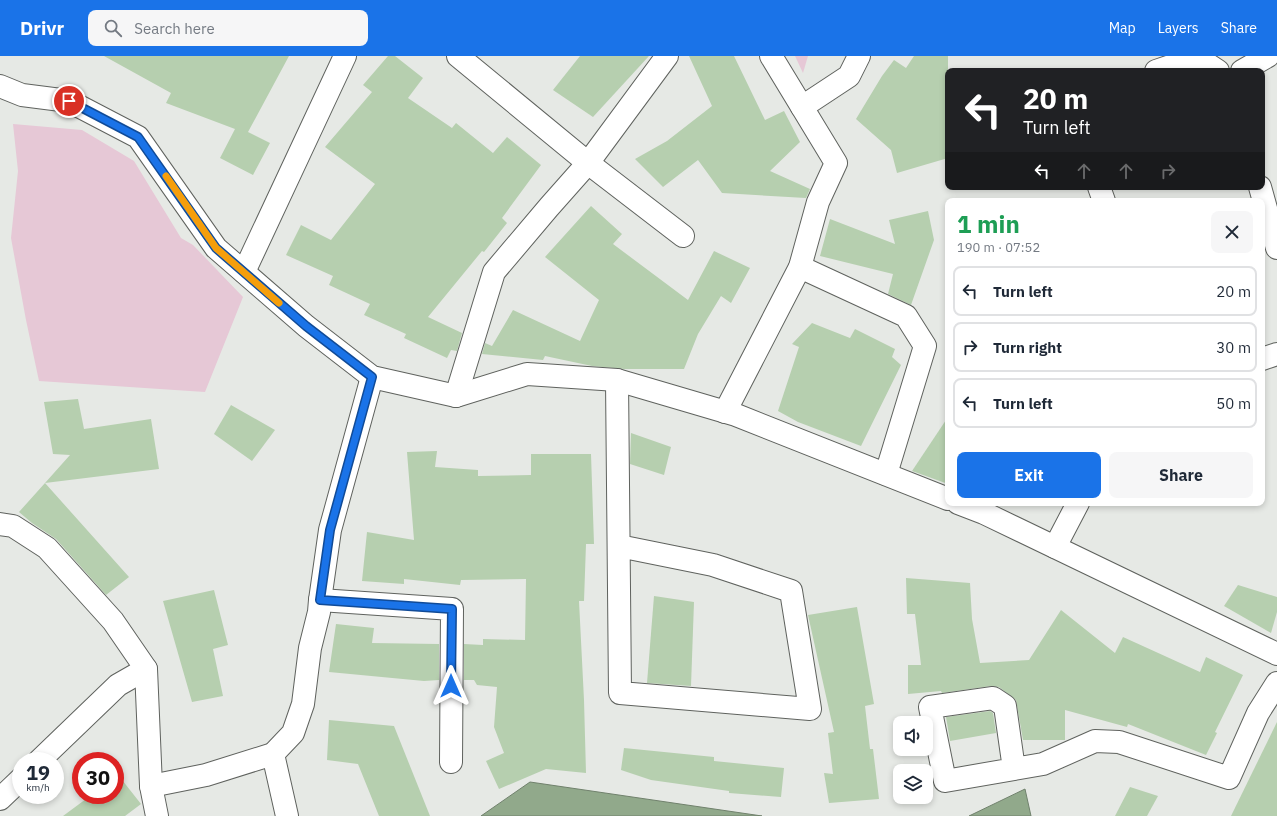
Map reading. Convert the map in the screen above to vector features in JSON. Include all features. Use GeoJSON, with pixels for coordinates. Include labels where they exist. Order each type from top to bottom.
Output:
{"type":"FeatureCollection","features":[{"type":"Feature","properties":{"kind":"street"},"geometry":{"type":"LineString","coordinates":[[244,272],[345,56]]}},
{"type":"Feature","properties":{"kind":"street"},"geometry":{"type":"LineString","coordinates":[[458,56],[588,163],[682,236]]}},
{"type":"Feature","properties":{"kind":"street"},"geometry":{"type":"LineString","coordinates":[[456,396],[494,272],[588,163],[666,56]]}},
{"type":"Feature","properties":{"kind":"street"},"geometry":{"type":"LineString","coordinates":[[725,412],[800,267],[818,202],[836,163],[771,56]]}},
{"type":"Feature","properties":{"kind":"street"},"geometry":{"type":"LineString","coordinates":[[802,107],[849,76],[859,56]]}},
{"type":"Feature","properties":{"kind":"street"},"geometry":{"type":"LineString","coordinates":[[1247,68],[1268,56]]}},
{"type":"Feature","properties":{"kind":"street"},"geometry":{"type":"LineString","coordinates":[[1165,68],[1197,57],[1214,68]]}},
{"type":"Feature","properties":{"kind":"street"},"geometry":{"type":"LineString","coordinates":[[0,86],[22,95],[69,101],[138,137],[216,248],[306,326],[372,377],[456,396],[526,374],[617,380],[725,412],[945,498]]}},
{"type":"Feature","properties":{"kind":"street"},"geometry":{"type":"LineString","coordinates":[[1265,213],[1271,245]]}},
{"type":"Feature","properties":{"kind":"street"},"geometry":{"type":"LineString","coordinates":[[800,267],[906,316],[925,346],[886,474]]}},
{"type":"Feature","properties":{"kind":"street"},"geometry":{"type":"LineString","coordinates":[[1265,358],[1277,354]]}},
{"type":"Feature","properties":{"kind":"street"},"geometry":{"type":"LineString","coordinates":[[151,786],[206,775],[273,754],[293,733],[303,704],[310,648],[319,612],[330,530],[372,377]]}},
{"type":"Feature","properties":{"kind":"street"},"geometry":{"type":"LineString","coordinates":[[617,380],[620,693],[810,709],[791,592],[713,565],[619,546]]}},
{"type":"Feature","properties":{"kind":"street"},"geometry":{"type":"LineString","coordinates":[[966,506],[984,513],[1277,654]]}},
{"type":"Feature","properties":{"kind":"street"},"geometry":{"type":"LineString","coordinates":[[1055,547],[1076,506]]}},
{"type":"Feature","properties":{"kind":"street"},"geometry":{"type":"LineString","coordinates":[[0,524],[13,526],[47,548],[113,621],[146,669],[151,786],[158,816]]}},
{"type":"Feature","properties":{"kind":"street"},"geometry":{"type":"LineString","coordinates":[[320,600],[452,609],[451,762]]}},
{"type":"Feature","properties":{"kind":"street"},"geometry":{"type":"LineString","coordinates":[[48,752],[118,684],[146,669]]}},
{"type":"Feature","properties":{"kind":"street"},"geometry":{"type":"LineString","coordinates":[[1014,769],[1005,706],[993,698],[930,707],[945,781],[1043,764],[1095,741],[1118,742],[1229,778],[1258,713],[1277,683]]}},
{"type":"Feature","properties":{"kind":"street"},"geometry":{"type":"LineString","coordinates":[[273,754],[287,816]]}},
{"type":"Feature","properties":{"kind":"street"},"geometry":{"type":"LineString","coordinates":[[0,799],[12,788]]}},
{"type":"Feature","properties":{"kind":"shaded area"},"geometry":{"type":"Polygon","coordinates":[[[795,56],[808,56],[803,73],[795,56]]]}},
{"type":"Feature","properties":{"kind":"shaded area"},"geometry":{"type":"Polygon","coordinates":[[[13,124],[82,130],[134,161],[181,238],[193,245],[243,297],[205,392],[39,381],[11,238],[18,171],[13,124]]]}},
{"type":"Feature","properties":{"kind":"shaded area"},"geometry":{"type":"Polygon","coordinates":[[[530,782],[762,816],[481,816],[530,782]]]}},
{"type":"Feature","properties":{"kind":"shaded area"},"geometry":{"type":"Polygon","coordinates":[[[1025,789],[1031,816],[969,816],[1025,789]]]}},
{"type":"Feature","properties":{"kind":"building"},"geometry":{"type":"Polygon","coordinates":[[[104,56],[289,56],[248,132],[270,143],[253,175],[220,158],[235,129],[166,103],[171,93],[104,56]]]}},
{"type":"Feature","properties":{"kind":"building"},"geometry":{"type":"Polygon","coordinates":[[[388,56],[395,56],[423,78],[408,98],[452,128],[456,123],[493,153],[507,137],[541,165],[502,218],[507,223],[428,317],[462,333],[457,351],[451,350],[447,358],[404,338],[406,334],[364,315],[370,304],[329,285],[333,276],[286,255],[301,225],[331,240],[375,184],[325,147],[372,92],[363,85],[388,56]]]}},
{"type":"Feature","properties":{"kind":"building"},"geometry":{"type":"Polygon","coordinates":[[[580,56],[649,56],[593,117],[553,90],[580,56]]]}},
{"type":"Feature","properties":{"kind":"building"},"geometry":{"type":"Polygon","coordinates":[[[689,56],[734,56],[765,120],[784,111],[800,142],[770,171],[810,189],[806,198],[722,193],[698,160],[663,187],[635,159],[667,141],[712,106],[689,56]]]}},
{"type":"Feature","properties":{"kind":"building"},"geometry":{"type":"Polygon","coordinates":[[[914,56],[948,56],[948,68],[945,68],[945,159],[897,173],[891,150],[856,119],[882,76],[894,60],[906,68],[914,56]]]}},
{"type":"Feature","properties":{"kind":"building"},"geometry":{"type":"Polygon","coordinates":[[[591,206],[622,234],[613,244],[688,300],[714,251],[750,268],[731,303],[721,296],[698,334],[684,369],[624,369],[592,366],[545,356],[543,360],[482,354],[485,343],[492,346],[513,310],[580,341],[599,300],[545,257],[591,206]]]}},
{"type":"Feature","properties":{"kind":"building"},"geometry":{"type":"Polygon","coordinates":[[[928,211],[934,240],[911,305],[888,294],[893,274],[820,256],[830,219],[895,244],[889,220],[928,211]]]}},
{"type":"Feature","properties":{"kind":"building"},"geometry":{"type":"Polygon","coordinates":[[[812,323],[850,338],[855,329],[895,349],[892,357],[901,365],[861,446],[798,422],[778,411],[799,347],[792,344],[812,323]]]}},
{"type":"Feature","properties":{"kind":"building"},"geometry":{"type":"Polygon","coordinates":[[[78,399],[84,429],[151,419],[159,469],[45,483],[70,455],[53,454],[44,402],[78,399]]]}},
{"type":"Feature","properties":{"kind":"building"},"geometry":{"type":"Polygon","coordinates":[[[231,405],[275,430],[252,461],[214,434],[231,405]]]}},
{"type":"Feature","properties":{"kind":"building"},"geometry":{"type":"Polygon","coordinates":[[[945,422],[945,483],[912,471],[945,422]]]}},
{"type":"Feature","properties":{"kind":"building"},"geometry":{"type":"Polygon","coordinates":[[[631,433],[671,447],[664,475],[630,464],[631,433]]]}},
{"type":"Feature","properties":{"kind":"building"},"geometry":{"type":"Polygon","coordinates":[[[437,451],[435,467],[478,470],[478,476],[531,475],[531,454],[591,454],[594,544],[586,544],[584,601],[579,601],[586,773],[546,769],[499,789],[486,761],[504,753],[494,727],[497,687],[477,685],[474,680],[464,680],[464,644],[483,645],[483,639],[525,640],[526,579],[461,580],[460,585],[404,579],[404,584],[362,581],[367,532],[414,540],[407,452],[437,451]]]}},
{"type":"Feature","properties":{"kind":"building"},"geometry":{"type":"Polygon","coordinates":[[[45,483],[129,577],[106,595],[56,539],[32,523],[19,512],[45,483]]]}},
{"type":"Feature","properties":{"kind":"building"},"geometry":{"type":"Polygon","coordinates":[[[906,578],[970,583],[972,619],[980,663],[1029,660],[1061,610],[1115,653],[1123,637],[1200,672],[1206,657],[1243,675],[1215,732],[1217,733],[1206,755],[1128,724],[1127,727],[1065,710],[1065,740],[1023,740],[1016,700],[999,687],[991,686],[942,693],[941,691],[908,694],[908,665],[921,665],[915,614],[907,614],[906,578]]]}},
{"type":"Feature","properties":{"kind":"building"},"geometry":{"type":"Polygon","coordinates":[[[1238,585],[1277,597],[1277,612],[1271,633],[1224,606],[1238,585]]]}},
{"type":"Feature","properties":{"kind":"building"},"geometry":{"type":"Polygon","coordinates":[[[214,590],[228,645],[213,649],[223,696],[192,702],[163,601],[214,590]]]}},
{"type":"Feature","properties":{"kind":"building"},"geometry":{"type":"Polygon","coordinates":[[[654,596],[694,602],[691,686],[647,683],[654,596]]]}},
{"type":"Feature","properties":{"kind":"building"},"geometry":{"type":"Polygon","coordinates":[[[857,607],[874,704],[865,706],[870,749],[873,749],[879,799],[829,803],[824,773],[833,774],[828,733],[834,732],[808,615],[857,607]]]}},
{"type":"Feature","properties":{"kind":"building"},"geometry":{"type":"Polygon","coordinates":[[[336,624],[374,628],[372,643],[439,644],[439,680],[424,681],[329,672],[336,624]]]}},
{"type":"Feature","properties":{"kind":"building"},"geometry":{"type":"Polygon","coordinates":[[[990,711],[993,713],[996,733],[950,741],[946,717],[990,711]]]}},
{"type":"Feature","properties":{"kind":"building"},"geometry":{"type":"Polygon","coordinates":[[[329,720],[394,726],[430,816],[379,816],[358,764],[327,760],[329,720]]]}},
{"type":"Feature","properties":{"kind":"building"},"geometry":{"type":"Polygon","coordinates":[[[1277,722],[1277,816],[1231,816],[1277,722]]]}},
{"type":"Feature","properties":{"kind":"building"},"geometry":{"type":"Polygon","coordinates":[[[624,748],[714,757],[714,761],[784,768],[781,797],[729,793],[729,791],[651,780],[621,770],[624,748]]]}},
{"type":"Feature","properties":{"kind":"building"},"geometry":{"type":"Polygon","coordinates":[[[124,782],[141,804],[125,816],[63,816],[79,804],[124,804],[124,782]]]}},
{"type":"Feature","properties":{"kind":"building"},"geometry":{"type":"Polygon","coordinates":[[[1130,787],[1158,796],[1147,816],[1115,816],[1130,787]]]}},
{"type":"Feature","properties":{"kind":"slow traffic"},"geometry":{"type":"LineString","coordinates":[[166,176],[216,248],[279,303]]}},
{"type":"Feature","properties":{"kind":"route"},"geometry":{"type":"LineString","coordinates":[[69,101],[138,137],[216,248],[306,326],[372,377],[330,530],[320,600],[452,609],[451,686]]}}]}
